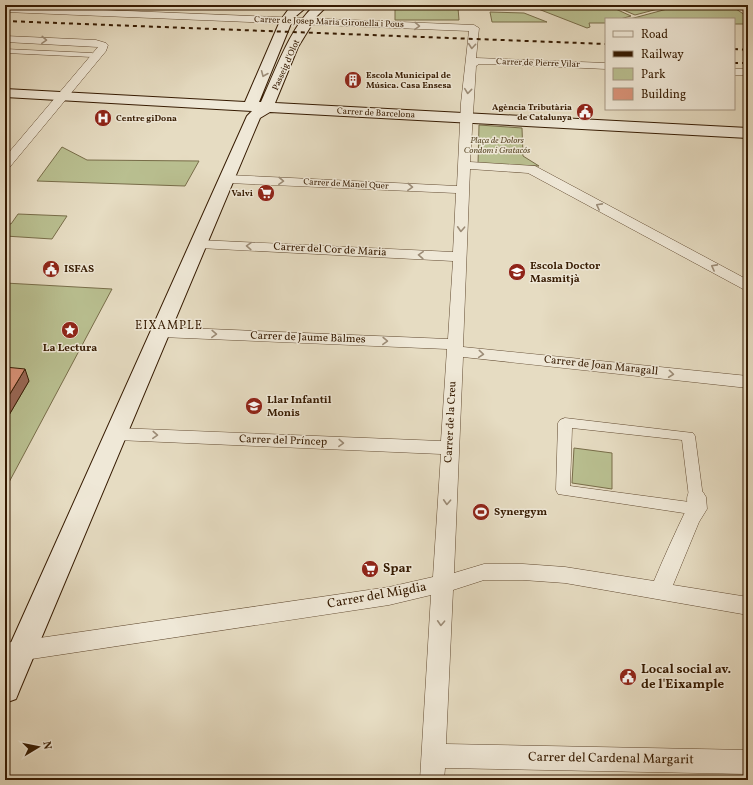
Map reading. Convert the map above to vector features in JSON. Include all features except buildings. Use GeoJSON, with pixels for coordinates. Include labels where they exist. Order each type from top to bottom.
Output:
{"type":"FeatureCollection","features":[{"type":"Feature","properties":{"kind":"main road","name":"Passeig d'Olot"},"geometry":{"type":"LineString","coordinates":[[257,110],[286,21],[292,13],[303,5]]}},
{"type":"Feature","properties":{"kind":"main road","name":"Passeig d'Olot"},"geometry":{"type":"LineString","coordinates":[[257,110],[312,14],[322,5]]}},
{"type":"Feature","properties":{"kind":"main road","name":"Carrer de Barcelona"},"geometry":{"type":"LineString","coordinates":[[5,93],[257,110],[467,118],[748,133]]}},
{"type":"Feature","properties":{"kind":"main road"},"geometry":{"type":"LineString","coordinates":[[5,689],[14,651],[116,434],[257,110]]}},
{"type":"Feature","properties":{"kind":"street","name":"Carrer de Josep Maria Gironella i Pous"},"geometry":{"type":"LineString","coordinates":[[5,9],[474,28],[471,64]]}},
{"type":"Feature","properties":{"kind":"street"},"geometry":{"type":"LineString","coordinates":[[5,39],[96,43],[103,45],[102,49],[61,96],[5,165]]}},
{"type":"Feature","properties":{"kind":"street"},"geometry":{"type":"LineString","coordinates":[[5,51],[92,55]]}},
{"type":"Feature","properties":{"kind":"street","name":"Carrer de Pierre Vilar"},"geometry":{"type":"LineString","coordinates":[[471,64],[477,61],[496,61],[605,66]]}},
{"type":"Feature","properties":{"kind":"street","name":"Carrer de la Creu"},"geometry":{"type":"LineString","coordinates":[[432,780],[464,190],[467,103],[471,64]]}},
{"type":"Feature","properties":{"kind":"street"},"geometry":{"type":"LineString","coordinates":[[735,72],[748,72]]}},
{"type":"Feature","properties":{"kind":"street"},"geometry":{"type":"LineString","coordinates":[[465,166],[531,168],[748,286]]}},
{"type":"Feature","properties":{"kind":"street","name":"Carrer de Manel Quer"},"geometry":{"type":"LineString","coordinates":[[228,179],[464,190]]}},
{"type":"Feature","properties":{"kind":"street","name":"Carrer del Cor de Maria"},"geometry":{"type":"LineString","coordinates":[[199,244],[460,257]]}},
{"type":"Feature","properties":{"kind":"street","name":"Carrer de Jaume Balmes"},"geometry":{"type":"LineString","coordinates":[[161,332],[455,348]]}},
{"type":"Feature","properties":{"kind":"street","name":"Carrer de Joan Maragall"},"geometry":{"type":"LineString","coordinates":[[455,348],[748,382]]}},
{"type":"Feature","properties":{"kind":"street"},"geometry":{"type":"LineString","coordinates":[[660,592],[694,509],[688,436],[564,423],[564,490],[694,509]]}},
{"type":"Feature","properties":{"kind":"street","name":"Carrer del Príncep"},"geometry":{"type":"LineString","coordinates":[[116,434],[450,448]]}},
{"type":"Feature","properties":{"kind":"street","name":"Carrer del Migdia"},"geometry":{"type":"LineString","coordinates":[[14,651],[389,596],[443,584],[484,572],[523,572],[564,575],[748,606]]}},
{"type":"Feature","properties":{"kind":"street","name":"Carrer del Cardenal Margarit"},"geometry":{"type":"LineString","coordinates":[[433,756],[748,762]]}},
{"type":"Feature","properties":{"kind":"green space"},"geometry":{"type":"Polygon","coordinates":[[[528,5],[607,5],[631,16],[624,18],[605,18],[605,23],[589,23],[590,27],[587,28],[528,5]]]}},
{"type":"Feature","properties":{"kind":"green space"},"geometry":{"type":"Polygon","coordinates":[[[612,5],[673,5],[635,15],[612,5]]]}},
{"type":"Feature","properties":{"kind":"green space"},"geometry":{"type":"Polygon","coordinates":[[[682,5],[730,5],[748,17],[748,24],[735,24],[735,18],[634,18],[682,5]]]}},
{"type":"Feature","properties":{"kind":"green space"},"geometry":{"type":"Polygon","coordinates":[[[395,8],[458,8],[459,20],[395,20],[395,8]]]}},
{"type":"Feature","properties":{"kind":"green space"},"geometry":{"type":"Polygon","coordinates":[[[490,12],[524,13],[547,22],[492,22],[490,12]]]}},
{"type":"Feature","properties":{"kind":"green space","name":"Plaça de Dolors Condom i Gratacós"},"geometry":{"type":"Polygon","coordinates":[[[479,125],[522,128],[523,156],[539,166],[478,164],[479,125]]]}},
{"type":"Feature","properties":{"kind":"green space"},"geometry":{"type":"Polygon","coordinates":[[[62,147],[87,160],[199,161],[185,186],[37,181],[62,147]]]}},
{"type":"Feature","properties":{"kind":"green space"},"geometry":{"type":"Polygon","coordinates":[[[18,214],[67,216],[52,239],[5,236],[5,223],[11,224],[18,214]]]}},
{"type":"Feature","properties":{"kind":"green space"},"geometry":{"type":"Polygon","coordinates":[[[5,283],[112,289],[7,486],[5,486],[5,422],[29,381],[5,379],[5,283]]]}},
{"type":"Feature","properties":{"kind":"green space"},"geometry":{"type":"Polygon","coordinates":[[[574,448],[612,453],[612,489],[572,483],[574,448]]]}},
{"type":"Feature","properties":{"kind":"railway"},"geometry":{"type":"LineString","coordinates":[[5,21],[605,44]]}},
{"type":"Feature","properties":{"kind":"railway"},"geometry":{"type":"LineString","coordinates":[[735,49],[748,50]]}},
{"type":"Feature","properties":{"kind":"railway"},"geometry":{"type":"LineString","coordinates":[[735,63],[748,63]]}},
{"type":"Feature","properties":{"kind":"place","name":"Escola Municipal de Música. Casa Ensesa"},"geometry":{"type":"Point","coordinates":[353,80]}},
{"type":"Feature","properties":{"kind":"place","name":"Agència Tributària de Catalunya"},"geometry":{"type":"Point","coordinates":[585,112]}},
{"type":"Feature","properties":{"kind":"place","name":"Centre giDona"},"geometry":{"type":"Point","coordinates":[103,118]}},
{"type":"Feature","properties":{"kind":"place","name":"Valvi"},"geometry":{"type":"Point","coordinates":[266,193]}},
{"type":"Feature","properties":{"kind":"place","name":"ISFAS"},"geometry":{"type":"Point","coordinates":[51,269]}},
{"type":"Feature","properties":{"kind":"place","name":"Escola Doctor Masmitjà"},"geometry":{"type":"Point","coordinates":[517,272]}},
{"type":"Feature","properties":{"kind":"place","name":"La Lectura"},"geometry":{"type":"Point","coordinates":[70,330]}},
{"type":"Feature","properties":{"kind":"place","name":"Llar Infantil Monis"},"geometry":{"type":"Point","coordinates":[254,406]}},
{"type":"Feature","properties":{"kind":"place","name":"Synergym"},"geometry":{"type":"Point","coordinates":[481,512]}},
{"type":"Feature","properties":{"kind":"place","name":"Spar"},"geometry":{"type":"Point","coordinates":[370,569]}},
{"type":"Feature","properties":{"kind":"place","name":"Local social av. de l'Eixample"},"geometry":{"type":"Point","coordinates":[628,677]}},
{"type":"Feature","properties":{"kind":"district","name":"EIXAMPLE"},"geometry":{"type":"Point","coordinates":[169,326]}}]}
